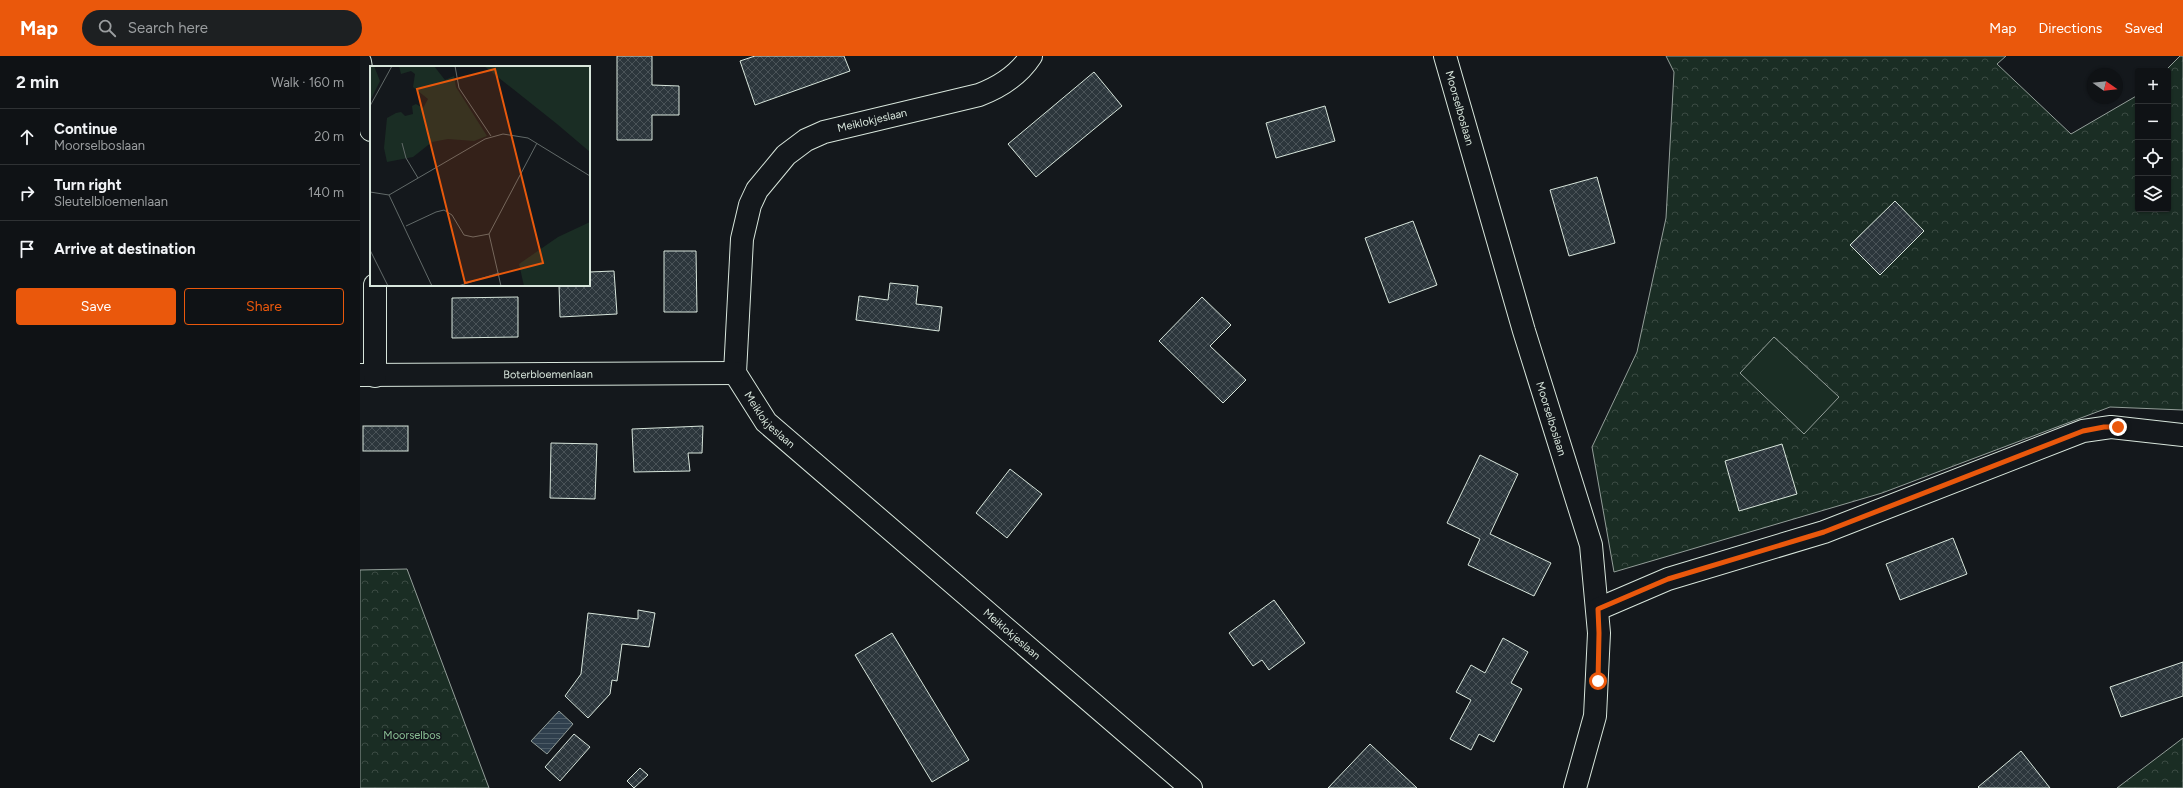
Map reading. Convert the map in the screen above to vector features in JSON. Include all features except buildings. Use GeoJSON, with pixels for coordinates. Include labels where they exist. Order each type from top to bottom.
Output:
{"type":"FeatureCollection","features":[{"type":"Feature","properties":{"kind":"street","name":"Meiklokjeslaan"},"geometry":{"type":"LineString","coordinates":[[1031,56],[1013,77],[992,90],[979,95],[836,128],[806,140],[786,155],[757,190],[745,222],[735,373],[766,422],[1191,788]]}},
{"type":"Feature","properties":{"kind":"street","name":"Moorselboslaan"},"geometry":{"type":"LineString","coordinates":[[1445,56],[1524,330],[1589,538],[1598,609],[1599,633],[1595,716],[1587,751],[1575,788]]}},
{"type":"Feature","properties":{"kind":"street"},"geometry":{"type":"LineString","coordinates":[[360,62],[370,124]]}},
{"type":"Feature","properties":{"kind":"street"},"geometry":{"type":"LineString","coordinates":[[367,375],[375,286]]}},
{"type":"Feature","properties":{"kind":"street","name":"Boterbloemenlaan"},"geometry":{"type":"LineString","coordinates":[[367,375],[735,373]]}},
{"type":"Feature","properties":{"kind":"street"},"geometry":{"type":"LineString","coordinates":[[1598,609],[1668,579],[1824,532],[2083,431],[2111,427],[2183,435]]}},
{"type":"Feature","properties":{"kind":"green space"},"geometry":{"type":"Polygon","coordinates":[[[1666,56],[2006,56],[1997,64],[2071,134],[2135,97],[2135,212],[2171,212],[2171,68],[2168,68],[2180,56],[2183,56],[2183,410],[2110,407],[1882,493],[1614,572],[1592,447],[1637,352],[1666,218],[1674,72],[1666,56]]]}},
{"type":"Feature","properties":{"kind":"green space"},"geometry":{"type":"Polygon","coordinates":[[[1774,337],[1839,397],[1804,434],[1740,373],[1774,337]]]}},
{"type":"Feature","properties":{"kind":"green space","name":"Moorselbos"},"geometry":{"type":"Polygon","coordinates":[[[407,569],[489,788],[360,788],[360,570],[407,569]]]}},
{"type":"Feature","properties":{"kind":"green space"},"geometry":{"type":"Polygon","coordinates":[[[2183,738],[2183,788],[2117,788],[2183,738]]]}},
{"type":"Feature","properties":{"kind":"water"},"geometry":{"type":"Polygon","coordinates":[[[559,711],[573,724],[547,754],[531,741],[559,711]]]}},
{"type":"Feature","properties":{"kind":"route"},"geometry":{"type":"LineString","coordinates":[[1598,681],[1598,609],[1668,579],[1824,532],[2083,431],[2095,428],[2118,427]]}}]}
